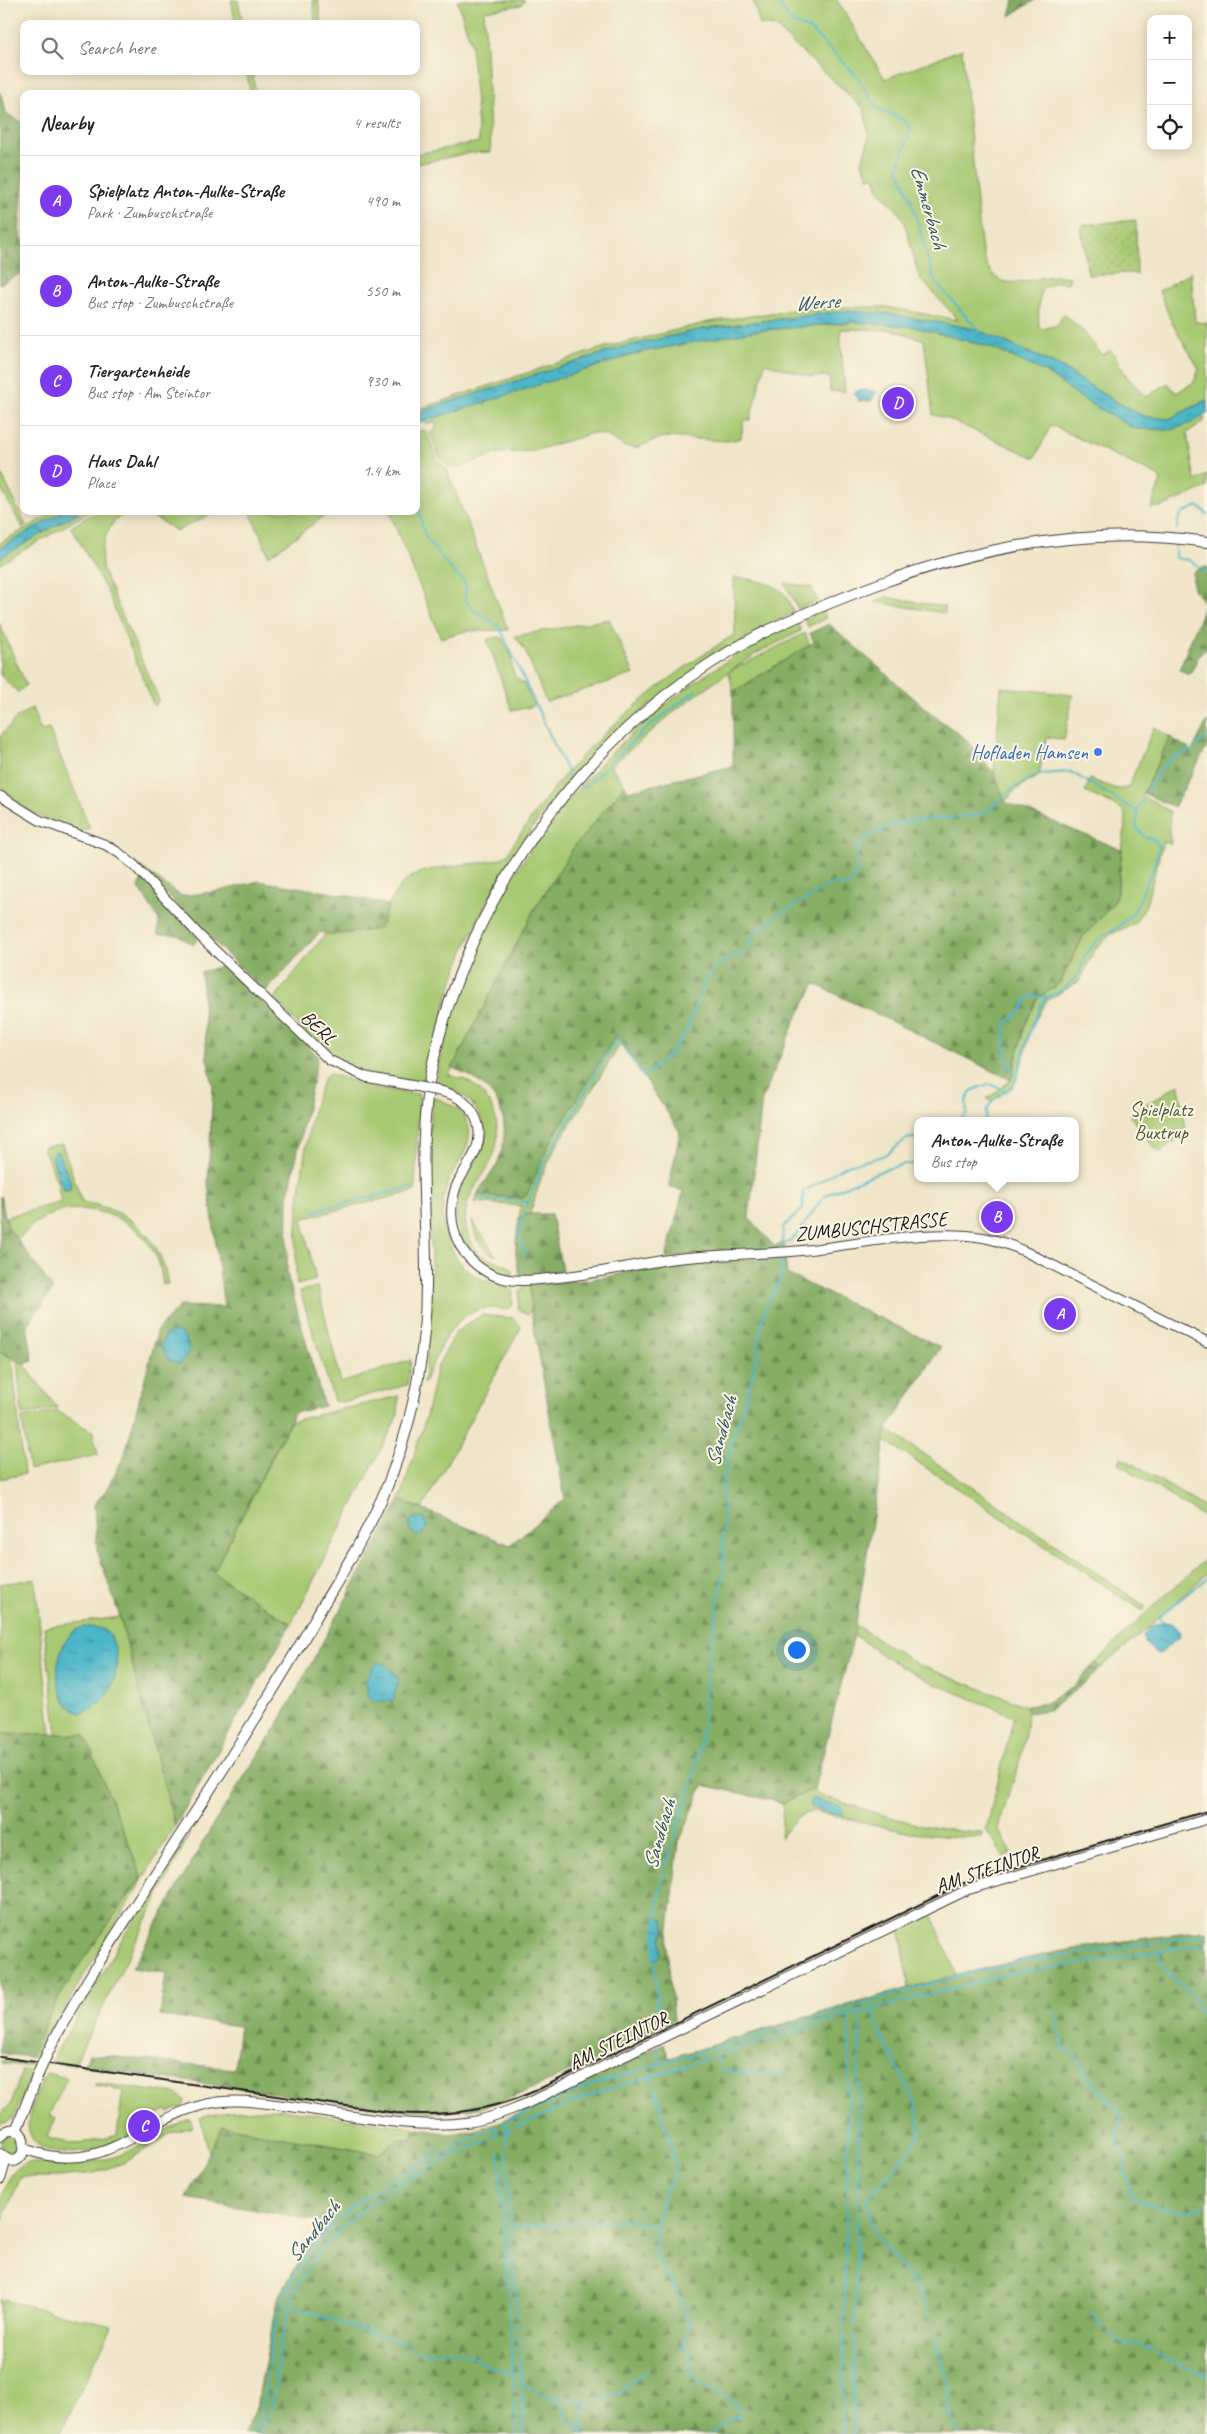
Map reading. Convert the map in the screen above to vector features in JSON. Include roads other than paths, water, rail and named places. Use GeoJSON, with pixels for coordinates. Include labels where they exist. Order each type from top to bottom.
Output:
{"type":"FeatureCollection","features":[{"type":"Feature","properties":{"kind":"main road"},"geometry":{"type":"LineString","coordinates":[[16,2131],[47,2054],[92,1970],[246,1734],[310,1629],[379,1508],[409,1423],[422,1358],[426,1284],[422,1182],[424,1130],[432,1068],[457,981],[476,936],[513,867],[549,815],[591,766],[630,727],[701,671],[756,637],[808,612],[907,574],[1010,546],[1082,537],[1117,535],[1150,536],[1207,542]]}},
{"type":"Feature","properties":{"kind":"main road"},"geometry":{"type":"LineString","coordinates":[[0,2136],[8,2131],[16,2131],[25,2140],[25,2149],[16,2159],[3,2157],[0,2179]]}},
{"type":"Feature","properties":{"kind":"street","name":"BERL"},"geometry":{"type":"LineString","coordinates":[[0,796],[39,820],[106,845],[119,853],[135,866],[201,937],[329,1060],[366,1077],[457,1096],[468,1105],[475,1116],[479,1130],[476,1148],[456,1187],[452,1203],[452,1218],[458,1240],[469,1258],[478,1267],[497,1277],[517,1280]]}},
{"type":"Feature","properties":{"kind":"street","name":"ZUMBUSCHSTRASSE"},"geometry":{"type":"LineString","coordinates":[[517,1280],[596,1274],[690,1258],[786,1252],[941,1235],[973,1236],[998,1241],[1026,1252],[1207,1342]]}},
{"type":"Feature","properties":{"kind":"street","name":"AM STEINTOR"},"geometry":{"type":"LineString","coordinates":[[25,2149],[53,2156],[93,2154],[118,2146],[192,2108],[233,2101],[264,2103],[428,2125],[472,2122],[500,2114],[967,1890],[1207,1819]]}},
{"type":"Feature","properties":{"kind":"water"},"geometry":{"type":"Polygon","coordinates":[[[844,311],[890,314],[971,328],[985,333],[1059,366],[1116,402],[1143,416],[1169,419],[1207,400],[1207,414],[1191,423],[1171,430],[1135,429],[1086,401],[1045,372],[990,347],[915,327],[856,322],[754,331],[642,352],[420,423],[420,413],[431,408],[623,347],[707,328],[844,311]]]}},
{"type":"Feature","properties":{"kind":"water"},"geometry":{"type":"Polygon","coordinates":[[[859,390],[877,392],[871,401],[860,400],[860,402],[854,393],[859,390]]]}},
{"type":"Feature","properties":{"kind":"water"},"geometry":{"type":"Polygon","coordinates":[[[57,515],[74,515],[0,558],[0,548],[57,515]]]}},
{"type":"Feature","properties":{"kind":"water"},"geometry":{"type":"Polygon","coordinates":[[[54,1152],[58,1152],[70,1180],[71,1189],[63,1190],[51,1155],[54,1152]]]}},
{"type":"Feature","properties":{"kind":"water"},"geometry":{"type":"Polygon","coordinates":[[[175,1331],[184,1337],[189,1349],[189,1352],[180,1364],[169,1360],[161,1346],[166,1334],[175,1331]]]}},
{"type":"Feature","properties":{"kind":"water"},"geometry":{"type":"Polygon","coordinates":[[[418,1517],[424,1520],[427,1526],[424,1532],[418,1535],[412,1532],[409,1526],[412,1520],[418,1517]]]}},
{"type":"Feature","properties":{"kind":"water"},"geometry":{"type":"Polygon","coordinates":[[[1164,1622],[1175,1626],[1179,1630],[1180,1636],[1161,1653],[1156,1654],[1147,1645],[1143,1636],[1150,1627],[1164,1622]]]}},
{"type":"Feature","properties":{"kind":"water"},"geometry":{"type":"Polygon","coordinates":[[[83,1627],[101,1628],[106,1631],[112,1638],[117,1658],[111,1688],[99,1703],[81,1713],[70,1707],[63,1697],[59,1684],[58,1670],[60,1656],[65,1643],[72,1633],[83,1627]]]}},
{"type":"Feature","properties":{"kind":"water"},"geometry":{"type":"Polygon","coordinates":[[[378,1662],[386,1665],[399,1680],[393,1701],[372,1701],[367,1690],[368,1676],[378,1662]]]}},
{"type":"Feature","properties":{"kind":"water"},"geometry":{"type":"Polygon","coordinates":[[[813,1798],[841,1807],[844,1815],[810,1807],[810,1800],[813,1798]]]}},
{"type":"Feature","properties":{"kind":"water"},"geometry":{"type":"Polygon","coordinates":[[[656,1916],[664,1920],[665,1930],[661,1940],[661,1957],[654,1960],[656,1916]]]}},
{"type":"Feature","properties":{"kind":"waterway","name":"Emmerbach"},"geometry":{"type":"LineString","coordinates":[[776,0],[792,23],[811,30],[857,76],[876,107],[905,121],[911,129],[898,168],[911,199],[934,280],[980,332]]}},
{"type":"Feature","properties":{"kind":"waterway","name":"Sandbach"},"geometry":{"type":"LineString","coordinates":[[1177,529],[1180,516],[1185,512],[1198,506],[1207,514]]}},
{"type":"Feature","properties":{"kind":"waterway"},"geometry":{"type":"LineString","coordinates":[[420,515],[425,536],[450,568],[466,584],[465,600],[475,611],[499,626],[569,776]]}},
{"type":"Feature","properties":{"kind":"waterway","name":"Sandbach"},"geometry":{"type":"LineString","coordinates":[[1175,546],[1175,558],[1189,560],[1207,572]]}},
{"type":"Feature","properties":{"kind":"waterway"},"geometry":{"type":"LineString","coordinates":[[582,787],[585,787],[641,733],[696,690]]}},
{"type":"Feature","properties":{"kind":"waterway","name":"Sandbach"},"geometry":{"type":"LineString","coordinates":[[1196,746],[1207,737]]}},
{"type":"Feature","properties":{"kind":"waterway","name":"Sandbach"},"geometry":{"type":"LineString","coordinates":[[1147,793],[1154,778],[1171,759],[1194,750]]}},
{"type":"Feature","properties":{"kind":"waterway"},"geometry":{"type":"LineString","coordinates":[[748,951],[752,936],[783,912],[832,884],[847,886],[857,876],[857,848],[866,837],[890,826],[909,821],[970,816],[987,812],[1012,789],[1039,774],[1071,772],[1138,812]]}},
{"type":"Feature","properties":{"kind":"waterway","name":"Sandbach"},"geometry":{"type":"LineString","coordinates":[[986,1117],[987,1110],[993,1100],[1013,1086],[1017,1078],[1026,1041],[1042,1002],[1047,997],[1064,989],[1079,974],[1085,956],[1096,941],[1118,927],[1134,912],[1154,866],[1159,847],[1155,840],[1145,837],[1136,827],[1137,809],[1144,799]]}},
{"type":"Feature","properties":{"kind":"waterway"},"geometry":{"type":"LineString","coordinates":[[525,1254],[518,1237],[519,1227],[542,1166],[617,1038],[643,1076],[670,1054],[686,1032],[707,978],[718,966],[742,953]]}},
{"type":"Feature","properties":{"kind":"waterway","name":"Sandbach"},"geometry":{"type":"LineString","coordinates":[[1017,1078],[1006,1061],[1005,1028],[1008,1021],[1021,1011],[1027,999],[1032,996],[1047,997]]}},
{"type":"Feature","properties":{"kind":"waterway","name":"Sandbach"},"geometry":{"type":"LineString","coordinates":[[963,1117],[967,1113],[966,1101],[971,1091],[988,1084],[1007,1090]]}},
{"type":"Feature","properties":{"kind":"waterway","name":"Sandbach"},"geometry":{"type":"LineString","coordinates":[[782,1246],[783,1227],[803,1209],[803,1191],[843,1167],[883,1156],[905,1140],[914,1138]]}},
{"type":"Feature","properties":{"kind":"waterway","name":"Sandbach"},"geometry":{"type":"LineString","coordinates":[[782,1246],[796,1236],[824,1196],[883,1170],[905,1164],[914,1164]]}},
{"type":"Feature","properties":{"kind":"waterway"},"geometry":{"type":"LineString","coordinates":[[313,1211],[412,1187]]}},
{"type":"Feature","properties":{"kind":"waterway"},"geometry":{"type":"LineString","coordinates":[[476,1198],[528,1202]]}},
{"type":"Feature","properties":{"kind":"waterway","name":"Sandbach"},"geometry":{"type":"LineString","coordinates":[[768,1303],[782,1276],[782,1258]]}},
{"type":"Feature","properties":{"kind":"waterway","name":"Sandbach"},"geometry":{"type":"LineString","coordinates":[[724,1565],[722,1486],[736,1426],[743,1411],[759,1349],[760,1329],[766,1307]]}},
{"type":"Feature","properties":{"kind":"waterway","name":"Sandbach"},"geometry":{"type":"LineString","coordinates":[[710,1650],[724,1568]]}},
{"type":"Feature","properties":{"kind":"waterway"},"geometry":{"type":"LineString","coordinates":[[1161,1623],[1160,1616],[1207,1578]]}},
{"type":"Feature","properties":{"kind":"waterway","name":"Sandbach"},"geometry":{"type":"LineString","coordinates":[[656,1927],[658,1904],[667,1861],[698,1757],[709,1655]]}},
{"type":"Feature","properties":{"kind":"waterway","name":"Sandbach"},"geometry":{"type":"LineString","coordinates":[[655,1931],[654,1960],[659,2024]]}},
{"type":"Feature","properties":{"kind":"waterway"},"geometry":{"type":"LineString","coordinates":[[661,2064],[958,1976],[1026,1961],[1207,1935]]}},
{"type":"Feature","properties":{"kind":"waterway"},"geometry":{"type":"LineString","coordinates":[[517,2127],[582,2098],[850,2015],[1002,1975],[1207,1944]]}},
{"type":"Feature","properties":{"kind":"waterway"},"geometry":{"type":"LineString","coordinates":[[1159,1952],[1162,1967],[1193,1996],[1207,2023]]}},
{"type":"Feature","properties":{"kind":"waterway"},"geometry":{"type":"LineString","coordinates":[[872,2009],[878,2028],[915,2101],[921,2130],[913,2147],[866,2200],[874,2234],[922,2292],[932,2329]]}},
{"type":"Feature","properties":{"kind":"waterway"},"geometry":{"type":"LineString","coordinates":[[855,2327],[860,2012]]}},
{"type":"Feature","properties":{"kind":"waterway"},"geometry":{"type":"LineString","coordinates":[[1056,2013],[1064,2049],[1077,2055],[1082,2070],[1121,2114],[1117,2145],[1125,2159],[1126,2178],[1132,2198],[1164,2209],[1185,2211],[1207,2204]]}},
{"type":"Feature","properties":{"kind":"waterway"},"geometry":{"type":"LineString","coordinates":[[844,2328],[850,2015]]}},
{"type":"Feature","properties":{"kind":"waterway"},"geometry":{"type":"LineString","coordinates":[[1207,2034],[1205,2043],[1207,2049]]}},
{"type":"Feature","properties":{"kind":"waterway","name":"Sandbach"},"geometry":{"type":"LineString","coordinates":[[503,2123],[594,2084],[661,2064],[658,2047]]}},
{"type":"Feature","properties":{"kind":"waterway"},"geometry":{"type":"LineString","coordinates":[[716,2055],[719,2064]]}},
{"type":"Feature","properties":{"kind":"waterway"},"geometry":{"type":"LineString","coordinates":[[721,2068],[724,2071],[788,2076]]}},
{"type":"Feature","properties":{"kind":"waterway"},"geometry":{"type":"LineString","coordinates":[[652,2075],[654,2081]]}},
{"type":"Feature","properties":{"kind":"waterway"},"geometry":{"type":"LineString","coordinates":[[655,2087],[662,2110],[660,2116],[667,2130],[675,2163],[673,2178],[662,2197],[661,2209],[657,2216],[655,2250],[664,2273],[672,2281],[689,2322],[689,2329]]}},
{"type":"Feature","properties":{"kind":"waterway"},"geometry":{"type":"LineString","coordinates":[[505,2122],[506,2131],[512,2130]]}},
{"type":"Feature","properties":{"kind":"waterway","name":"Sandbach"},"geometry":{"type":"LineString","coordinates":[[252,2434],[262,2408],[276,2323],[289,2285],[309,2253],[334,2224],[362,2200],[394,2178],[427,2159],[497,2126]]}},
{"type":"Feature","properties":{"kind":"waterway"},"geometry":{"type":"LineString","coordinates":[[491,2138],[497,2135],[497,2127]]}},
{"type":"Feature","properties":{"kind":"waterway"},"geometry":{"type":"LineString","coordinates":[[506,2131],[506,2144]]}},
{"type":"Feature","properties":{"kind":"waterway"},"geometry":{"type":"LineString","coordinates":[[260,2434],[272,2405],[279,2349],[290,2305],[303,2276],[321,2249],[344,2225],[398,2185],[428,2168],[486,2141]]}},
{"type":"Feature","properties":{"kind":"waterway"},"geometry":{"type":"LineString","coordinates":[[506,2151],[517,2318]]}},
{"type":"Feature","properties":{"kind":"waterway"},"geometry":{"type":"LineString","coordinates":[[499,2154],[514,2390]]}},
{"type":"Feature","properties":{"kind":"waterway"},"geometry":{"type":"LineString","coordinates":[[512,2227],[555,2225],[586,2220],[595,2222],[632,2220],[647,2226],[655,2226]]}},
{"type":"Feature","properties":{"kind":"waterway"},"geometry":{"type":"LineString","coordinates":[[290,2305],[367,2332],[406,2343]]}},
{"type":"Feature","properties":{"kind":"waterway"},"geometry":{"type":"LineString","coordinates":[[1091,2312],[1102,2328]]}},
{"type":"Feature","properties":{"kind":"waterway"},"geometry":{"type":"LineString","coordinates":[[517,2324],[518,2329]]}},
{"type":"Feature","properties":{"kind":"waterway"},"geometry":{"type":"LineString","coordinates":[[1109,2333],[1125,2344],[1138,2344],[1153,2351]]}},
{"type":"Feature","properties":{"kind":"waterway"},"geometry":{"type":"LineString","coordinates":[[853,2434],[855,2335]]}},
{"type":"Feature","properties":{"kind":"waterway"},"geometry":{"type":"LineString","coordinates":[[519,2336],[524,2434]]}},
{"type":"Feature","properties":{"kind":"waterway"},"geometry":{"type":"LineString","coordinates":[[843,2434],[844,2336]]}},
{"type":"Feature","properties":{"kind":"waterway"},"geometry":{"type":"LineString","coordinates":[[687,2338],[682,2349],[691,2354],[689,2370],[695,2375],[695,2379],[711,2390],[733,2401],[739,2412],[738,2417],[726,2421],[708,2434]]}},
{"type":"Feature","properties":{"kind":"waterway"},"geometry":{"type":"LineString","coordinates":[[935,2338],[948,2379],[949,2413],[959,2434]]}},
{"type":"Feature","properties":{"kind":"waterway"},"geometry":{"type":"LineString","coordinates":[[411,2348],[419,2354],[452,2350],[475,2357],[490,2367],[513,2374]]}},
{"type":"Feature","properties":{"kind":"waterway"},"geometry":{"type":"LineString","coordinates":[[1158,2354],[1207,2377]]}},
{"type":"Feature","properties":{"kind":"waterway"},"geometry":{"type":"LineString","coordinates":[[522,2383],[543,2395],[583,2401],[599,2400],[620,2392],[648,2370]]}},
{"type":"Feature","properties":{"kind":"waterway"},"geometry":{"type":"LineString","coordinates":[[555,2397],[555,2400],[563,2406],[567,2417],[582,2433]]}},
{"type":"Feature","properties":{"kind":"waterway"},"geometry":{"type":"LineString","coordinates":[[515,2399],[517,2434]]}},
{"type":"Feature","properties":{"kind":"waterway"},"geometry":{"type":"LineString","coordinates":[[582,2434],[585,2429],[581,2424],[586,2401]]}},
{"type":"Feature","properties":{"kind":"railway"},"geometry":{"type":"LineString","coordinates":[[0,2057],[396,2113],[450,2113],[484,2108],[535,2091],[964,1883],[1207,1811]]}},
{"type":"Feature","properties":{"kind":"place","name":"Haus Dahl"},"geometry":{"type":"Point","coordinates":[898,403]}},
{"type":"Feature","properties":{"kind":"place","name":"Hofladen Hamsen"},"geometry":{"type":"Point","coordinates":[1098,752]}},
{"type":"Feature","properties":{"kind":"place","name":"Anton-Aulke-Straße"},"geometry":{"type":"Point","coordinates":[997,1217]}},
{"type":"Feature","properties":{"kind":"place","name":"Spielplatz Anton-Aulke-Straße"},"geometry":{"type":"Point","coordinates":[1060,1314]}},
{"type":"Feature","properties":{"kind":"place","name":"Tiergartenheide"},"geometry":{"type":"Point","coordinates":[144,2126]}},
{"type":"Feature","properties":{"kind":"water label","name":"Werse"},"geometry":{"type":"Point","coordinates":[817,302]}},
{"type":"Feature","properties":{"kind":"park label","name":"Spielplatz Buxtrup"},"geometry":{"type":"Point","coordinates":[1161,1120]}}]}
